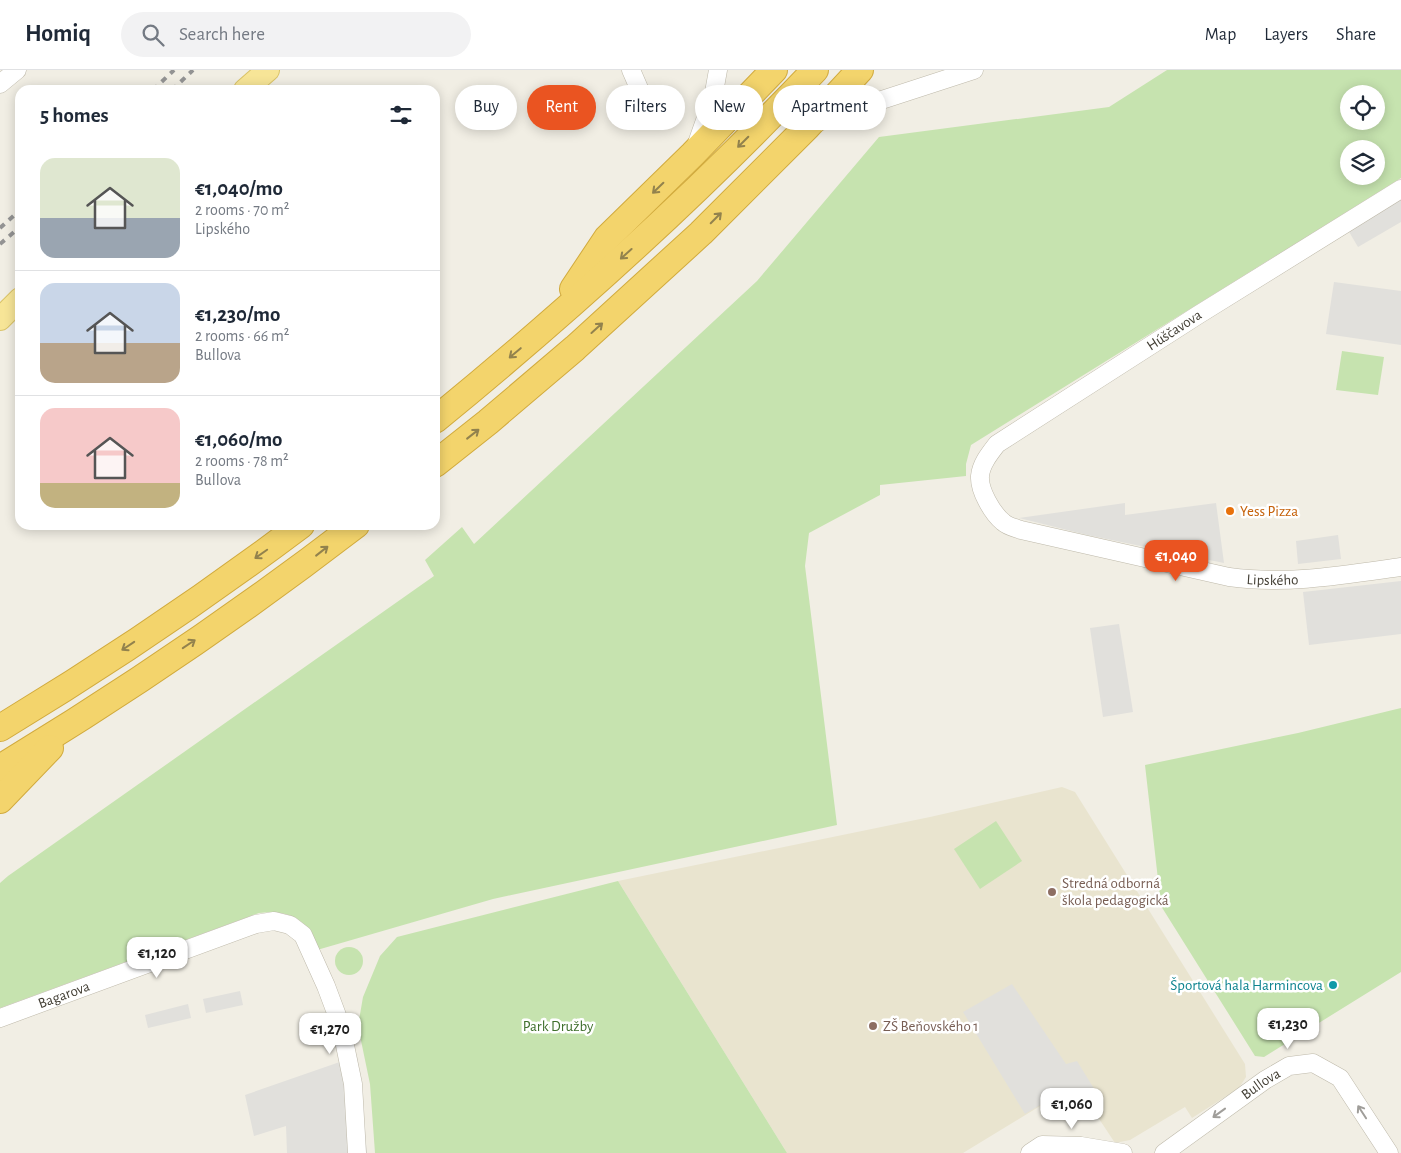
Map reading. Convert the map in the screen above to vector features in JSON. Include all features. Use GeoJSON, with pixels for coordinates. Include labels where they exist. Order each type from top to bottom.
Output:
{"type":"FeatureCollection","features":[{"type":"Feature","properties":{"kind":"highway"},"geometry":{"type":"LineString","coordinates":[[552,321],[607,238],[693,154],[774,70]]}},
{"type":"Feature","properties":{"kind":"highway"},"geometry":{"type":"LineString","coordinates":[[440,416],[552,321],[674,210],[814,70]]}},
{"type":"Feature","properties":{"kind":"highway"},"geometry":{"type":"LineString","coordinates":[[846,85],[860,70]]}},
{"type":"Feature","properties":{"kind":"highway"},"geometry":{"type":"LineString","coordinates":[[440,460],[575,348],[701,233],[804,130]]}},
{"type":"Feature","properties":{"kind":"highway"},"geometry":{"type":"LineString","coordinates":[[0,728],[54,696],[168,620],[293,530]]}},
{"type":"Feature","properties":{"kind":"highway"},"geometry":{"type":"LineString","coordinates":[[0,768],[77,721],[292,574],[349,530]]}},
{"type":"Feature","properties":{"kind":"highway"},"geometry":{"type":"LineString","coordinates":[[0,800],[77,721]]}},
{"type":"Feature","properties":{"kind":"main road"},"geometry":{"type":"LineString","coordinates":[[251,85],[268,70]]}},
{"type":"Feature","properties":{"kind":"main road"},"geometry":{"type":"LineString","coordinates":[[0,319],[15,304]]}},
{"type":"Feature","properties":{"kind":"street"},"geometry":{"type":"LineString","coordinates":[[0,84],[17,70]]}},
{"type":"Feature","properties":{"kind":"street"},"geometry":{"type":"LineString","coordinates":[[631,70],[638,85]]}},
{"type":"Feature","properties":{"kind":"street"},"geometry":{"type":"LineString","coordinates":[[693,154],[713,98],[718,70]]}},
{"type":"Feature","properties":{"kind":"street"},"geometry":{"type":"LineString","coordinates":[[886,99],[974,70]]}},
{"type":"Feature","properties":{"kind":"street","name":"Húščavova"},"geometry":{"type":"LineString","coordinates":[[984,495],[980,476],[987,457],[997,444],[1198,315],[1401,189]]}},
{"type":"Feature","properties":{"kind":"street","name":"Lipského"},"geometry":{"type":"LineString","coordinates":[[984,495],[1003,523],[1021,530],[1229,577],[1249,580],[1290,581],[1401,567]]}},
{"type":"Feature","properties":{"kind":"street","name":"Bagarova"},"geometry":{"type":"LineString","coordinates":[[0,1018],[256,924],[274,921],[290,926],[302,936],[326,986],[341,1026],[354,1084],[357,1153]]}},
{"type":"Feature","properties":{"kind":"street","name":"Bullova"},"geometry":{"type":"LineString","coordinates":[[1164,1153],[1265,1080],[1289,1066],[1313,1063],[1340,1078],[1389,1153]]}},
{"type":"Feature","properties":{"kind":"street"},"geometry":{"type":"LineString","coordinates":[[1030,1153],[1042,1145],[1081,1146],[1123,1153]]}},
{"type":"Feature","properties":{"kind":"shaded area"},"geometry":{"type":"Polygon","coordinates":[[[1401,198],[1401,222],[1358,247],[1348,230],[1401,198]]]}},
{"type":"Feature","properties":{"kind":"shaded area"},"geometry":{"type":"Polygon","coordinates":[[[1334,282],[1401,291],[1401,345],[1326,334],[1334,282]]]}},
{"type":"Feature","properties":{"kind":"shaded area"},"geometry":{"type":"Polygon","coordinates":[[[1125,503],[1125,515],[1216,503],[1224,563],[1087,535],[1019,518],[1125,503]]]}},
{"type":"Feature","properties":{"kind":"shaded area"},"geometry":{"type":"Polygon","coordinates":[[[1338,535],[1341,559],[1298,564],[1296,541],[1338,535]]]}},
{"type":"Feature","properties":{"kind":"shaded area"},"geometry":{"type":"Polygon","coordinates":[[[1401,581],[1401,634],[1309,645],[1303,592],[1401,581]]]}},
{"type":"Feature","properties":{"kind":"shaded area"},"geometry":{"type":"Polygon","coordinates":[[[1119,624],[1133,712],[1103,717],[1090,628],[1119,624]]]}},
{"type":"Feature","properties":{"kind":"shaded area","name":"ZŠ Beňovského 1"},"geometry":{"type":"Polygon","coordinates":[[[1062,787],[1075,792],[1245,1064],[1246,1077],[1239,1088],[1192,1118],[1185,1107],[1130,1140],[1115,1143],[1076,1084],[963,1153],[787,1153],[618,881],[930,817],[1062,787]]]}},
{"type":"Feature","properties":{"kind":"shaded area"},"geometry":{"type":"Polygon","coordinates":[[[1012,984],[1066,1064],[1077,1061],[1101,1100],[1073,1119],[1058,1095],[1025,1114],[963,1012],[1012,984]]]}},
{"type":"Feature","properties":{"kind":"shaded area"},"geometry":{"type":"Polygon","coordinates":[[[240,991],[243,1005],[206,1013],[203,999],[240,991]]]}},
{"type":"Feature","properties":{"kind":"shaded area"},"geometry":{"type":"Polygon","coordinates":[[[188,1004],[191,1018],[148,1028],[145,1015],[188,1004]]]}},
{"type":"Feature","properties":{"kind":"shaded area"},"geometry":{"type":"Polygon","coordinates":[[[357,1056],[367,1153],[287,1153],[286,1126],[254,1136],[245,1095],[357,1056]]]}},
{"type":"Feature","properties":{"kind":"green space"},"geometry":{"type":"Polygon","coordinates":[[[1167,70],[1401,70],[1401,178],[971,445],[966,464],[966,476],[880,485],[880,495],[809,533],[805,566],[837,825],[493,899],[317,950],[307,928],[297,919],[279,913],[259,913],[0,1008],[0,883],[434,576],[425,560],[462,527],[474,544],[757,281],[879,137],[1109,107],[1167,70]]]}},
{"type":"Feature","properties":{"kind":"green space"},"geometry":{"type":"Polygon","coordinates":[[[1342,351],[1384,357],[1378,395],[1336,390],[1342,351]]]}},
{"type":"Feature","properties":{"kind":"green space"},"geometry":{"type":"Polygon","coordinates":[[[1401,708],[1401,972],[1264,1057],[1255,1056],[1161,906],[1145,765],[1298,733],[1401,708]]]}},
{"type":"Feature","properties":{"kind":"green space"},"geometry":{"type":"Polygon","coordinates":[[[996,821],[1022,861],[980,889],[954,849],[996,821]]]}},
{"type":"Feature","properties":{"kind":"green space","name":"Park Družby"},"geometry":{"type":"Polygon","coordinates":[[[618,881],[787,1153],[375,1153],[370,1084],[358,1026],[363,997],[380,956],[397,937],[618,881]]]}},
{"type":"Feature","properties":{"kind":"green space"},"geometry":{"type":"Polygon","coordinates":[[[349,947],[359,951],[363,961],[359,971],[349,975],[339,971],[335,961],[339,951],[349,947]]]}},
{"type":"Feature","properties":{"kind":"railway"},"geometry":{"type":"LineString","coordinates":[[158,85],[174,70]]}},
{"type":"Feature","properties":{"kind":"railway"},"geometry":{"type":"LineString","coordinates":[[177,85],[193,70]]}},
{"type":"Feature","properties":{"kind":"railway"},"geometry":{"type":"LineString","coordinates":[[0,228],[15,214]]}},
{"type":"Feature","properties":{"kind":"railway"},"geometry":{"type":"LineString","coordinates":[[0,244],[15,231]]}},
{"type":"Feature","properties":{"kind":"place","name":"Yess Pizza"},"geometry":{"type":"Point","coordinates":[1230,511]}},
{"type":"Feature","properties":{"kind":"place","name":"Stredná odborná škola pedagogická"},"geometry":{"type":"Point","coordinates":[1052,892]}},
{"type":"Feature","properties":{"kind":"place","name":"Športová hala Harmincova"},"geometry":{"type":"Point","coordinates":[1333,985]}},
{"type":"Feature","properties":{"kind":"place","name":"ZŠ Beňovského 1"},"geometry":{"type":"Point","coordinates":[873,1026]}}]}
